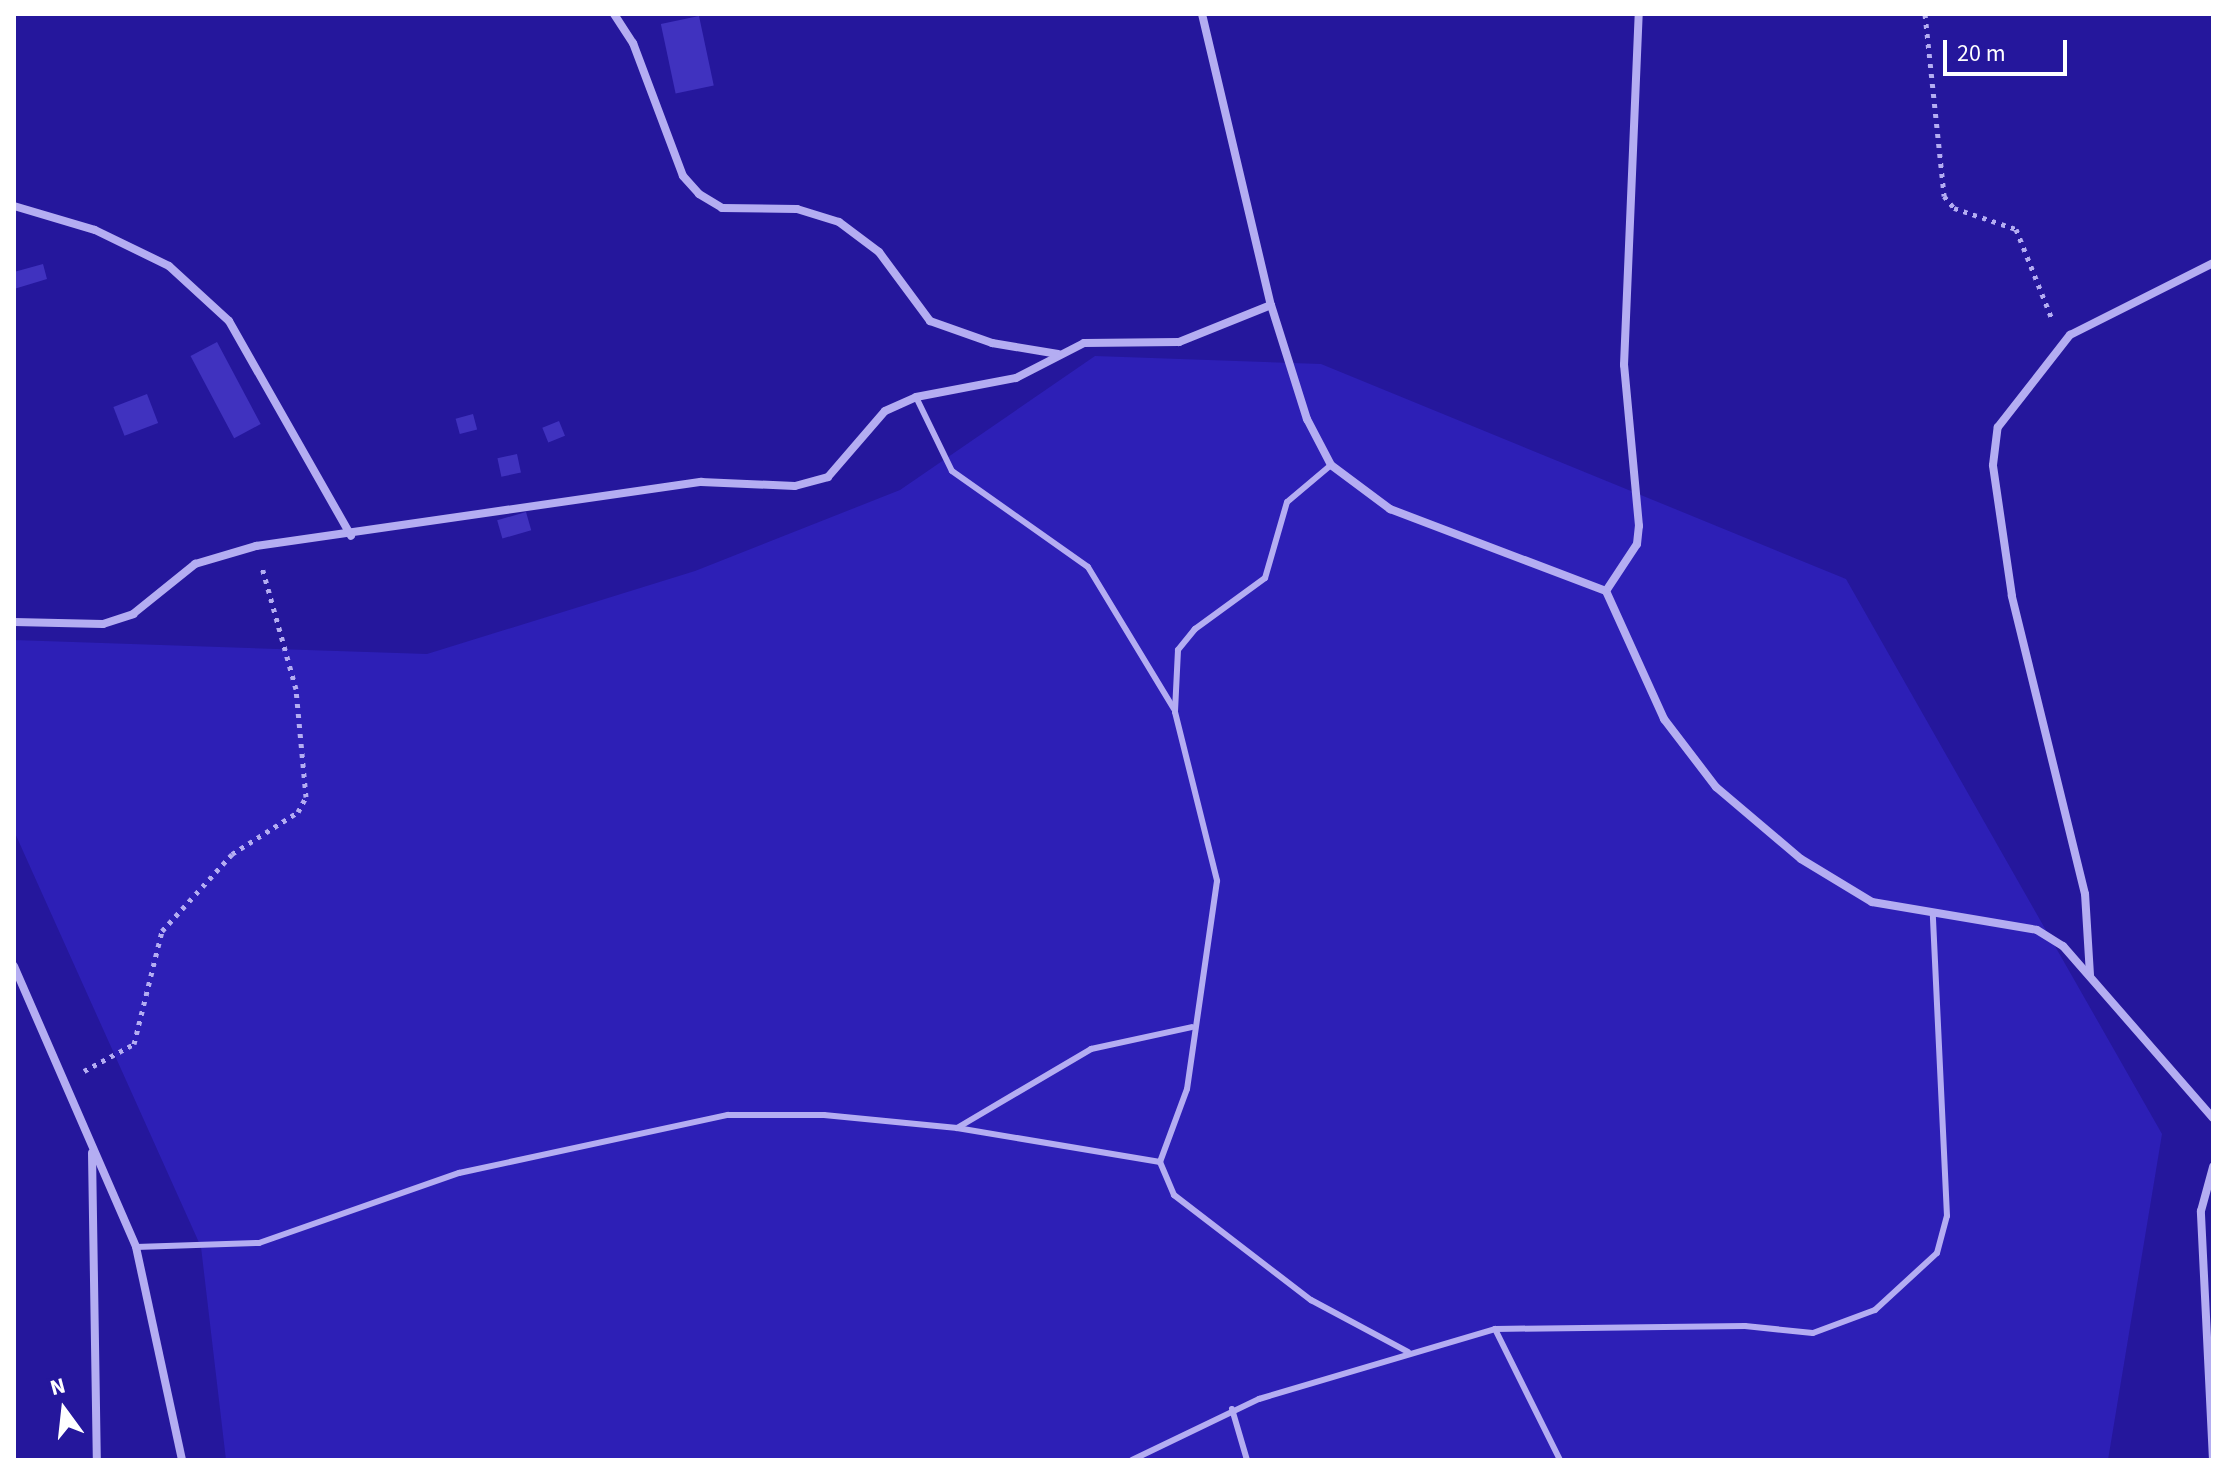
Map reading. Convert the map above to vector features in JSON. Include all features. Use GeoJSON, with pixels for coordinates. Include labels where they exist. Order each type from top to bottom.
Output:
{"type":"FeatureCollection","features":[{"type":"Feature","properties":{"kind":"street"},"geometry":{"type":"LineString","coordinates":[[614,14],[633,43],[683,176],[699,194],[722,208],[797,209],[839,222],[879,252],[930,321],[992,343],[1058,354]]}},
{"type":"Feature","properties":{"kind":"street"},"geometry":{"type":"LineString","coordinates":[[1202,14],[1271,305],[1307,419],[1331,465],[1390,509],[1606,591],[1664,719],[1716,787],[1842,888],[1933,916],[2037,930],[2090,975],[2213,1118]]}},
{"type":"Feature","properties":{"kind":"street"},"geometry":{"type":"LineString","coordinates":[[1606,591],[1637,544],[1639,526],[1624,365],[1639,14]]}},
{"type":"Feature","properties":{"kind":"street"},"geometry":{"type":"LineString","coordinates":[[14,206],[95,230],[169,266],[229,321],[351,536]]}},
{"type":"Feature","properties":{"kind":"street"},"geometry":{"type":"LineString","coordinates":[[2090,975],[2085,894],[2026,672],[1993,465],[1998,427],[2070,335],[2213,263]]}},
{"type":"Feature","properties":{"kind":"street"},"geometry":{"type":"LineString","coordinates":[[14,622],[103,624],[133,614],[195,564],[256,546],[351,536],[701,482],[795,486],[828,477],[885,411],[916,397],[1004,382],[1058,354],[1109,339],[1179,342],[1271,305]]}},
{"type":"Feature","properties":{"kind":"street"},"geometry":{"type":"LineString","coordinates":[[14,966],[136,1247],[182,1460]]}},
{"type":"Feature","properties":{"kind":"street"},"geometry":{"type":"LineString","coordinates":[[92,1148],[97,1460]]}},
{"type":"Feature","properties":{"kind":"street"},"geometry":{"type":"LineString","coordinates":[[2213,1167],[2201,1211],[2213,1460]]}},
{"type":"Feature","properties":{"kind":"lane"},"geometry":{"type":"LineString","coordinates":[[916,397],[952,471],[1088,567],[1175,712]]}},
{"type":"Feature","properties":{"kind":"lane"},"geometry":{"type":"LineString","coordinates":[[1331,465],[1287,502],[1265,578],[1195,629],[1178,650],[1175,712],[1217,881],[1192,1027],[1187,1089],[1160,1162],[1174,1195],[1311,1300],[1408,1352]]}},
{"type":"Feature","properties":{"kind":"lane"},"geometry":{"type":"LineString","coordinates":[[1132,1460],[1232,1409],[1408,1352],[1495,1329],[1745,1326],[1813,1333],[1875,1310],[1905,1290],[1937,1253],[1947,1216],[1933,916]]}},
{"type":"Feature","properties":{"kind":"lane"},"geometry":{"type":"LineString","coordinates":[[957,1128],[1091,1049],[1192,1027]]}},
{"type":"Feature","properties":{"kind":"lane"},"geometry":{"type":"LineString","coordinates":[[136,1247],[259,1243],[459,1173],[728,1115],[824,1115],[957,1128],[1160,1162]]}},
{"type":"Feature","properties":{"kind":"lane"},"geometry":{"type":"LineString","coordinates":[[1495,1329],[1560,1460]]}},
{"type":"Feature","properties":{"kind":"lane"},"geometry":{"type":"LineString","coordinates":[[1232,1409],[1247,1460]]}},
{"type":"Feature","properties":{"kind":"path"},"geometry":{"type":"LineString","coordinates":[[1925,14],[1944,196],[1954,208],[2016,229],[2042,305],[2070,335]]}},
{"type":"Feature","properties":{"kind":"path"},"geometry":{"type":"LineString","coordinates":[[64,1078],[134,1044],[162,931],[232,854],[298,812],[306,797],[296,689],[256,546]]}},
{"type":"Feature","properties":{"kind":"shaded area"},"geometry":{"type":"Polygon","coordinates":[[[1095,356],[1321,364],[1846,579],[2162,1134],[2108,1460],[226,1460],[201,1247],[14,831],[14,640],[427,654],[695,571],[900,490],[1095,356]]]}},
{"type":"Feature","properties":{"kind":"building"},"geometry":{"type":"Polygon","coordinates":[[[699,16],[714,85],[676,94],[661,24],[699,16]]]}},
{"type":"Feature","properties":{"kind":"building"},"geometry":{"type":"Polygon","coordinates":[[[43,264],[47,279],[14,289],[14,272],[43,264]]]}},
{"type":"Feature","properties":{"kind":"building"},"geometry":{"type":"Polygon","coordinates":[[[217,342],[261,424],[234,438],[191,356],[217,342]]]}},
{"type":"Feature","properties":{"kind":"building"},"geometry":{"type":"Polygon","coordinates":[[[147,394],[158,423],[125,436],[113,407],[147,394]]]}},
{"type":"Feature","properties":{"kind":"building"},"geometry":{"type":"Polygon","coordinates":[[[473,414],[477,429],[460,434],[456,419],[473,414]]]}},
{"type":"Feature","properties":{"kind":"building"},"geometry":{"type":"Polygon","coordinates":[[[559,421],[565,436],[548,443],[542,428],[559,421]]]}},
{"type":"Feature","properties":{"kind":"building"},"geometry":{"type":"Polygon","coordinates":[[[517,454],[521,473],[501,477],[497,458],[517,454]]]}},
{"type":"Feature","properties":{"kind":"building"},"geometry":{"type":"Polygon","coordinates":[[[526,512],[531,530],[502,539],[497,520],[526,512]]]}}]}
